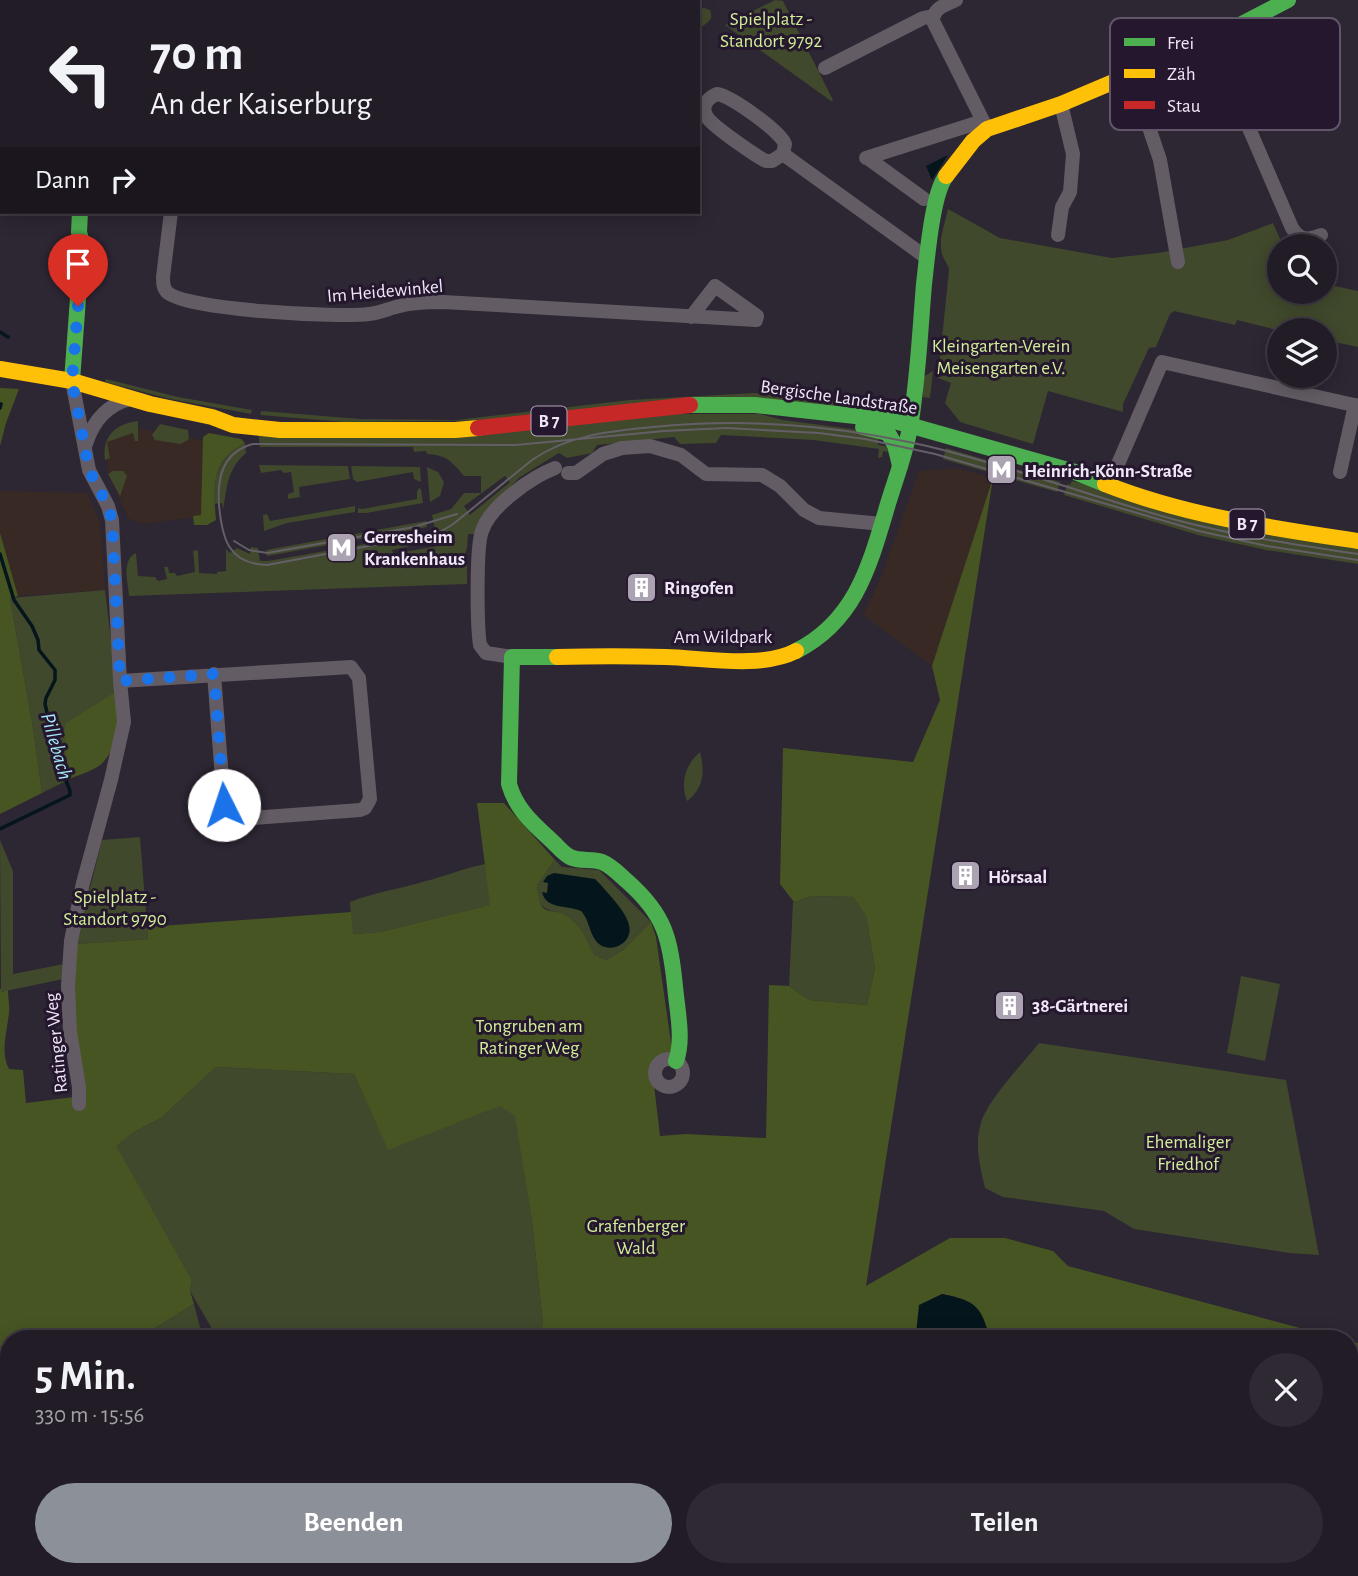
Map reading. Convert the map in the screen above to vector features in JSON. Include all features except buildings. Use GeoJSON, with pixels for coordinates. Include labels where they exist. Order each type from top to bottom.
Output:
{"type":"FeatureCollection","features":[{"type":"Feature","properties":{"kind":"main road"},"geometry":{"type":"LineString","coordinates":[[1253,18],[1288,0]]}},
{"type":"Feature","properties":{"kind":"main road"},"geometry":{"type":"LineString","coordinates":[[910,425],[927,258],[929,202],[949,170],[985,125],[1061,104],[1110,84]]}},
{"type":"Feature","properties":{"kind":"main road"},"geometry":{"type":"LineString","coordinates":[[72,381],[82,243],[79,232],[80,214]]}},
{"type":"Feature","properties":{"kind":"main road"},"geometry":{"type":"LineString","coordinates":[[82,243],[87,235],[89,214]]}},
{"type":"Feature","properties":{"kind":"main road","name":"Bergische Landstraße"},"geometry":{"type":"LineString","coordinates":[[0,369],[72,381],[212,417],[242,415],[342,428],[455,430],[703,404],[755,405],[891,420],[1074,472],[1173,507],[1222,519],[1358,541]]}},
{"type":"Feature","properties":{"kind":"main road","name":"B 7"},"geometry":{"type":"LineString","coordinates":[[830,414],[842,423],[888,433],[895,445],[900,466]]}},
{"type":"Feature","properties":{"kind":"main road","name":"Am Wildpark"},"geometry":{"type":"LineString","coordinates":[[512,657],[768,659],[788,655],[820,637],[845,612],[860,587],[900,466],[910,425]]}},
{"type":"Feature","properties":{"kind":"main road"},"geometry":{"type":"LineString","coordinates":[[512,657],[509,784],[513,799],[567,855],[576,860],[595,860],[606,864],[653,907],[660,917],[666,931],[676,1013],[680,1050],[676,1061]]}},
{"type":"Feature","properties":{"kind":"street"},"geometry":{"type":"LineString","coordinates":[[825,68],[923,18],[933,16],[938,9],[956,0]]}},
{"type":"Feature","properties":{"kind":"street"},"geometry":{"type":"LineString","coordinates":[[929,202],[867,158],[985,125],[935,27],[933,16]]}},
{"type":"Feature","properties":{"kind":"street"},"geometry":{"type":"LineString","coordinates":[[717,94],[728,97],[779,134],[785,144],[783,154],[772,161],[761,158],[710,121],[705,111],[708,100],[717,94]]}},
{"type":"Feature","properties":{"kind":"street"},"geometry":{"type":"LineString","coordinates":[[1058,235],[1062,207],[1070,192],[1073,162],[1071,140],[1061,104]]}},
{"type":"Feature","properties":{"kind":"street"},"geometry":{"type":"LineString","coordinates":[[1150,130],[1160,159],[1178,262]]}},
{"type":"Feature","properties":{"kind":"street"},"geometry":{"type":"LineString","coordinates":[[1250,130],[1296,234]]}},
{"type":"Feature","properties":{"kind":"street"},"geometry":{"type":"LineString","coordinates":[[783,154],[927,258]]}},
{"type":"Feature","properties":{"kind":"street","name":"Im Heidewinkel"},"geometry":{"type":"LineString","coordinates":[[171,214],[164,286],[170,294],[189,300],[282,314],[340,316],[371,314],[414,303],[443,302],[691,317]]}},
{"type":"Feature","properties":{"kind":"street"},"geometry":{"type":"LineString","coordinates":[[1109,485],[1162,362],[1357,406],[1340,472]]}},
{"type":"Feature","properties":{"kind":"street","name":"Ratinger Weg"},"geometry":{"type":"LineString","coordinates":[[72,381],[89,470],[108,506],[112,520],[124,722],[71,940],[68,986],[70,1032],[79,1087],[79,1104]]}},
{"type":"Feature","properties":{"kind":"street"},"geometry":{"type":"LineString","coordinates":[[85,445],[90,431],[102,414],[120,401],[131,398]]}},
{"type":"Feature","properties":{"kind":"street","name":"Am Wildpark"},"geometry":{"type":"LineString","coordinates":[[512,657],[486,653],[480,645],[481,531],[498,508],[528,481],[562,471],[576,474],[603,454],[637,446],[650,446],[681,455],[706,474],[762,475],[780,486],[804,510],[819,518],[882,524]]}},
{"type":"Feature","properties":{"kind":"street"},"geometry":{"type":"LineString","coordinates":[[120,681],[214,674],[347,666],[354,669],[359,678],[370,799],[365,808],[239,819],[229,815],[224,805],[214,674]]}},
{"type":"Feature","properties":{"kind":"shaded area"},"geometry":{"type":"Polygon","coordinates":[[[948,155],[932,180],[926,166],[948,155]]]}},
{"type":"Feature","properties":{"kind":"shaded area"},"geometry":{"type":"Polygon","coordinates":[[[138,428],[205,441],[202,516],[142,524],[128,518],[108,472],[106,441],[138,428]]]}},
{"type":"Feature","properties":{"kind":"shaded area"},"geometry":{"type":"Polygon","coordinates":[[[956,468],[993,478],[932,666],[863,615],[880,580],[919,471],[956,468]]]}},
{"type":"Feature","properties":{"kind":"shaded area"},"geometry":{"type":"Polygon","coordinates":[[[0,491],[87,493],[100,522],[105,590],[18,596],[0,533],[0,491]]]}},
{"type":"Feature","properties":{"kind":"shaded area"},"geometry":{"type":"Polygon","coordinates":[[[554,873],[595,879],[624,914],[629,925],[628,938],[619,946],[607,948],[596,941],[581,911],[548,902],[542,892],[547,893],[548,883],[543,882],[547,876],[554,873]]]}},
{"type":"Feature","properties":{"kind":"shaded area"},"geometry":{"type":"Polygon","coordinates":[[[942,1294],[963,1299],[980,1312],[987,1330],[916,1330],[919,1305],[942,1294]]]}},
{"type":"Feature","properties":{"kind":"green space","name":"Spielplatz - Standort 9792"},"geometry":{"type":"Polygon","coordinates":[[[775,0],[783,1],[833,100],[725,25],[775,0]]]}},
{"type":"Feature","properties":{"kind":"green space"},"geometry":{"type":"Polygon","coordinates":[[[700,9],[710,10],[711,17],[700,29],[700,9]]]}},
{"type":"Feature","properties":{"kind":"green space","name":"Kleingarten-Verein Meisengarten e.V."},"geometry":{"type":"Polygon","coordinates":[[[948,209],[1000,238],[1112,258],[1158,253],[1228,240],[1273,223],[1278,234],[1267,234],[1267,304],[1337,304],[1337,287],[1358,291],[1358,347],[1337,343],[1337,318],[1267,318],[1267,328],[1237,320],[1235,325],[1174,311],[1170,314],[1156,347],[1149,348],[1123,404],[1123,412],[1048,391],[1033,444],[960,422],[945,403],[951,383],[938,378],[949,270],[942,254],[942,232],[948,209]]]}},
{"type":"Feature","properties":{"kind":"green space"},"geometry":{"type":"Polygon","coordinates":[[[933,371],[930,398],[923,397],[923,377],[933,371]]]}},
{"type":"Feature","properties":{"kind":"green space"},"geometry":{"type":"Polygon","coordinates":[[[106,379],[178,397],[252,410],[251,414],[170,399],[105,382],[106,379]]]}},
{"type":"Feature","properties":{"kind":"green space"},"geometry":{"type":"Polygon","coordinates":[[[0,388],[19,389],[0,446],[0,388]]]}},
{"type":"Feature","properties":{"kind":"green space"},"geometry":{"type":"Polygon","coordinates":[[[754,393],[826,398],[887,408],[887,411],[857,406],[507,420],[344,422],[260,415],[261,411],[361,419],[456,420],[630,400],[754,393]]]}},
{"type":"Feature","properties":{"kind":"green space"},"geometry":{"type":"Polygon","coordinates":[[[656,414],[760,414],[783,420],[874,432],[879,434],[878,445],[891,447],[887,452],[883,451],[882,457],[878,458],[879,449],[814,440],[721,435],[716,443],[680,444],[674,437],[597,445],[592,453],[567,458],[559,453],[520,477],[486,512],[476,534],[468,534],[464,556],[401,556],[398,553],[438,546],[432,515],[451,509],[464,493],[481,493],[481,476],[464,476],[444,458],[427,454],[426,451],[414,452],[413,447],[260,447],[258,431],[656,414]],[[505,476],[464,506],[470,515],[510,482],[505,476]]]}},
{"type":"Feature","properties":{"kind":"green space"},"geometry":{"type":"Polygon","coordinates":[[[138,421],[138,441],[135,441],[133,433],[107,442],[110,458],[105,460],[106,444],[108,438],[112,433],[123,425],[138,421]]]}},
{"type":"Feature","properties":{"kind":"green space"},"geometry":{"type":"Polygon","coordinates":[[[160,424],[188,430],[189,439],[181,444],[155,440],[152,435],[160,424]]]}},
{"type":"Feature","properties":{"kind":"green space"},"geometry":{"type":"Polygon","coordinates":[[[209,433],[241,439],[245,443],[234,450],[220,466],[214,496],[216,520],[207,525],[194,525],[193,516],[201,515],[203,437],[209,433]]]}},
{"type":"Feature","properties":{"kind":"green space"},"geometry":{"type":"Polygon","coordinates":[[[245,443],[246,453],[231,472],[223,510],[222,503],[215,504],[217,476],[229,454],[245,443]]]}},
{"type":"Feature","properties":{"kind":"green space"},"geometry":{"type":"Polygon","coordinates":[[[946,448],[1060,482],[1057,492],[943,459],[946,448]]]}},
{"type":"Feature","properties":{"kind":"green space"},"geometry":{"type":"Polygon","coordinates":[[[259,465],[348,466],[350,479],[299,487],[300,497],[288,499],[288,494],[294,492],[291,472],[284,473],[281,470],[261,473],[259,465]]]}},
{"type":"Feature","properties":{"kind":"green space"},"geometry":{"type":"Polygon","coordinates":[[[351,466],[420,467],[421,482],[414,479],[413,472],[357,482],[353,479],[351,466]]]}},
{"type":"Feature","properties":{"kind":"green space"},"geometry":{"type":"Polygon","coordinates":[[[427,467],[438,472],[444,482],[440,496],[430,502],[427,467]]]}},
{"type":"Feature","properties":{"kind":"green space"},"geometry":{"type":"Polygon","coordinates":[[[123,471],[127,476],[120,496],[108,474],[123,471]]]}},
{"type":"Feature","properties":{"kind":"green space","name":"Grafenberger Wald"},"geometry":{"type":"Polygon","coordinates":[[[993,478],[866,1286],[950,1238],[1005,1238],[1053,1251],[1068,1266],[1307,1330],[987,1330],[980,1312],[975,1307],[963,1299],[942,1294],[919,1330],[540,1330],[543,1324],[532,1221],[515,1116],[500,1106],[388,1150],[354,1074],[216,1067],[161,1118],[134,1132],[116,1146],[192,1280],[190,1291],[194,1304],[152,1330],[0,1330],[0,988],[2,992],[8,990],[6,1062],[9,1069],[23,1070],[26,1103],[82,1096],[72,1031],[76,944],[148,939],[147,927],[351,912],[353,934],[380,932],[490,905],[477,803],[504,803],[555,860],[537,885],[541,904],[544,909],[573,921],[594,955],[606,960],[623,950],[651,922],[656,937],[672,1050],[652,1068],[660,1136],[686,1134],[766,1138],[769,985],[789,986],[809,1000],[867,1005],[875,968],[866,916],[853,897],[811,896],[794,902],[780,884],[783,748],[913,762],[940,700],[932,666],[993,478]]]}},
{"type":"Feature","properties":{"kind":"green space"},"geometry":{"type":"Polygon","coordinates":[[[1072,481],[1358,549],[1358,564],[1266,550],[1198,535],[1064,495],[1067,484],[1070,485],[1072,481]]]}},
{"type":"Feature","properties":{"kind":"green space"},"geometry":{"type":"Polygon","coordinates":[[[419,488],[423,503],[358,513],[358,508],[417,499],[419,488]]]}},
{"type":"Feature","properties":{"kind":"green space"},"geometry":{"type":"Polygon","coordinates":[[[355,506],[355,512],[287,523],[264,531],[263,515],[267,514],[270,521],[355,506]]]}},
{"type":"Feature","properties":{"kind":"green space"},"geometry":{"type":"Polygon","coordinates":[[[426,521],[427,527],[267,556],[266,550],[426,521]]]}},
{"type":"Feature","properties":{"kind":"green space"},"geometry":{"type":"Polygon","coordinates":[[[0,533],[18,596],[10,598],[42,793],[0,814],[0,533]]]}},
{"type":"Feature","properties":{"kind":"green space"},"geometry":{"type":"Polygon","coordinates":[[[428,533],[433,541],[392,550],[395,558],[404,561],[467,561],[467,584],[129,596],[127,566],[131,556],[136,553],[138,576],[155,577],[158,581],[167,579],[164,567],[168,567],[169,573],[175,573],[177,576],[195,572],[193,551],[198,550],[199,573],[217,574],[226,571],[226,549],[230,553],[237,548],[250,554],[251,547],[258,548],[260,561],[268,561],[428,533]]]}},
{"type":"Feature","properties":{"kind":"green space"},"geometry":{"type":"Polygon","coordinates":[[[105,590],[117,691],[65,761],[68,780],[42,793],[10,598],[105,590]]]}},
{"type":"Feature","properties":{"kind":"green space"},"geometry":{"type":"Polygon","coordinates":[[[117,691],[116,731],[111,750],[99,766],[68,780],[64,732],[66,723],[117,691]]]}},
{"type":"Feature","properties":{"kind":"green space"},"geometry":{"type":"Polygon","coordinates":[[[700,752],[702,779],[697,791],[687,801],[685,775],[700,752]]]}},
{"type":"Feature","properties":{"kind":"green space","name":"Spielplatz - Standort 9790"},"geometry":{"type":"Polygon","coordinates":[[[140,837],[148,939],[76,944],[102,840],[140,837]]]}},
{"type":"Feature","properties":{"kind":"green space"},"geometry":{"type":"Polygon","coordinates":[[[0,840],[13,871],[13,974],[64,964],[63,979],[1,992],[0,840]]]}},
{"type":"Feature","properties":{"kind":"green space","name":"Tongruben am Ratinger Weg"},"geometry":{"type":"Polygon","coordinates":[[[555,860],[562,867],[599,870],[651,922],[623,950],[606,960],[599,957],[528,1114],[512,1113],[516,1116],[532,1221],[543,1324],[540,1330],[213,1330],[190,1291],[192,1280],[115,1146],[161,1118],[216,1067],[354,1074],[388,1149],[487,1111],[555,912],[540,903],[537,885],[555,860]]]}},
{"type":"Feature","properties":{"kind":"green space"},"geometry":{"type":"Polygon","coordinates":[[[485,864],[491,905],[380,932],[352,934],[350,902],[485,864]]]}},
{"type":"Feature","properties":{"kind":"green space"},"geometry":{"type":"Polygon","coordinates":[[[811,896],[853,897],[866,916],[875,968],[867,1005],[809,1000],[789,986],[793,902],[811,896]]]}},
{"type":"Feature","properties":{"kind":"green space"},"geometry":{"type":"Polygon","coordinates":[[[1241,976],[1280,984],[1265,1061],[1227,1053],[1241,976]]]}},
{"type":"Feature","properties":{"kind":"green space","name":"Ehemaliger Friedhof"},"geometry":{"type":"Polygon","coordinates":[[[1039,1043],[1286,1080],[1319,1255],[1289,1253],[1134,1229],[1104,1211],[1003,1197],[985,1188],[978,1147],[981,1123],[998,1093],[1039,1043]]]}},
{"type":"Feature","properties":{"kind":"green space"},"geometry":{"type":"Polygon","coordinates":[[[194,1304],[201,1330],[152,1330],[194,1304]]]}},
{"type":"Feature","properties":{"kind":"waterway","name":"Pillebach"},"geometry":{"type":"LineString","coordinates":[[0,332],[8,337]]}},
{"type":"Feature","properties":{"kind":"waterway","name":"Pillebach"},"geometry":{"type":"LineString","coordinates":[[0,408],[1,404]]}},
{"type":"Feature","properties":{"kind":"waterway","name":"Pillebach"},"geometry":{"type":"LineString","coordinates":[[0,554],[14,600],[32,626],[39,650],[55,670],[55,680],[45,704],[58,759],[70,791],[70,795],[0,829]]}},
{"type":"Feature","properties":{"kind":"tram line"},"geometry":{"type":"LineString","coordinates":[[1358,554],[1199,526],[927,446],[859,433],[790,425],[687,424],[621,430],[590,436],[575,440],[532,460],[452,525],[438,533],[267,565],[243,560],[230,547],[222,528],[219,485],[229,459],[253,444],[516,445],[664,431],[726,428],[819,433],[865,439],[935,454],[1199,531],[1267,546],[1358,560]]}},
{"type":"Feature","properties":{"kind":"tram line"},"geometry":{"type":"LineString","coordinates":[[234,541],[249,550],[267,553],[414,527],[457,514]]}},
{"type":"Feature","properties":{"kind":"traffic: fast"},"geometry":{"type":"LineString","coordinates":[[1253,18],[1288,0]]}},
{"type":"Feature","properties":{"kind":"traffic: fast"},"geometry":{"type":"LineString","coordinates":[[796,651],[832,625],[845,610],[856,593],[879,535],[910,427],[931,228],[937,197],[946,176]]}},
{"type":"Feature","properties":{"kind":"traffic: fast"},"geometry":{"type":"LineString","coordinates":[[72,381],[82,243],[79,232],[80,214]]}},
{"type":"Feature","properties":{"kind":"traffic: fast"},"geometry":{"type":"LineString","coordinates":[[690,405],[755,405],[891,420],[1075,472],[1105,484]]}},
{"type":"Feature","properties":{"kind":"traffic: fast"},"geometry":{"type":"LineString","coordinates":[[863,427],[888,433],[895,445],[900,466]]}},
{"type":"Feature","properties":{"kind":"traffic: fast"},"geometry":{"type":"LineString","coordinates":[[557,657],[512,657],[509,784],[516,802],[527,816],[564,853],[609,866],[640,894],[658,917],[668,941],[673,969],[680,1034],[676,1061]]}},
{"type":"Feature","properties":{"kind":"traffic: slow"},"geometry":{"type":"LineString","coordinates":[[946,176],[973,141],[987,129],[1061,104],[1110,83]]}},
{"type":"Feature","properties":{"kind":"traffic: slow"},"geometry":{"type":"LineString","coordinates":[[0,369],[72,381],[150,404],[212,417],[233,425],[280,430],[478,428]]}},
{"type":"Feature","properties":{"kind":"traffic: slow"},"geometry":{"type":"LineString","coordinates":[[1105,484],[1198,513],[1358,541]]}},
{"type":"Feature","properties":{"kind":"traffic: slow"},"geometry":{"type":"LineString","coordinates":[[557,657],[612,656],[750,661],[766,660],[796,651]]}},
{"type":"Feature","properties":{"kind":"traffic: jam"},"geometry":{"type":"LineString","coordinates":[[478,428],[690,405]]}},
{"type":"Feature","properties":{"kind":"place","name":"Heinrich-Könn-Straße"},"geometry":{"type":"Point","coordinates":[1001,470]}},
{"type":"Feature","properties":{"kind":"place","name":"Gerresheim Krankenhaus"},"geometry":{"type":"Point","coordinates":[341,547]}},
{"type":"Feature","properties":{"kind":"place","name":"Ringofen"},"geometry":{"type":"Point","coordinates":[641,587]}},
{"type":"Feature","properties":{"kind":"place","name":"Hörsaal"},"geometry":{"type":"Point","coordinates":[965,876]}},
{"type":"Feature","properties":{"kind":"place","name":"38-Gärtnerei"},"geometry":{"type":"Point","coordinates":[1009,1005]}},
{"type":"Feature","properties":{"kind":"route"},"geometry":{"type":"LineString","coordinates":[[78,306],[72,381],[89,470],[108,506],[112,520],[120,681],[214,674],[224,805]]}}]}
